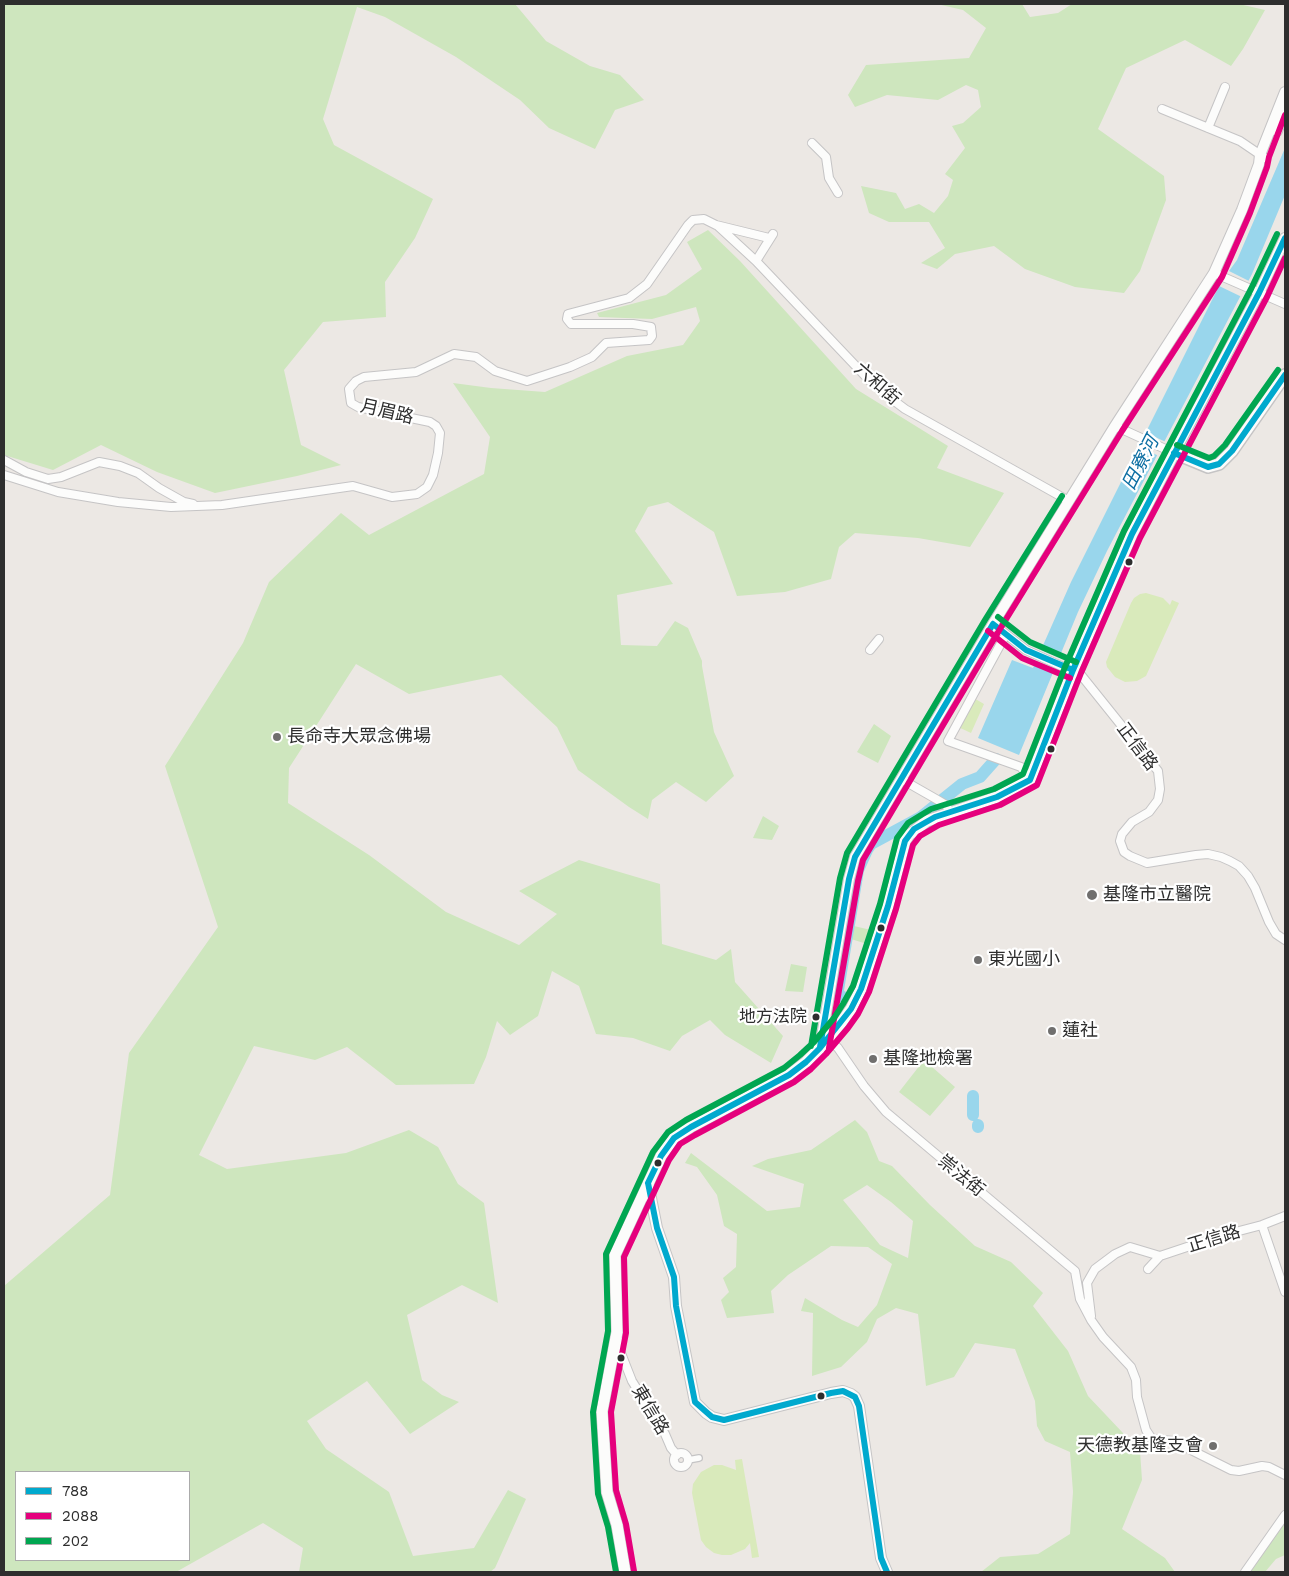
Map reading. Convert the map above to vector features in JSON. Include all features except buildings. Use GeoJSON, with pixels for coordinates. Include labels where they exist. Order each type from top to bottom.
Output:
{"type":"FeatureCollection","features":[{"type":"Feature","properties":{"kind":"main road"},"geometry":{"type":"LineString","coordinates":[[1030,780],[1073,670],[1132,534],[1174,453],[1208,466],[1220,464],[1232,451],[1285,375]]}},
{"type":"Feature","properties":{"kind":"main road","name":"東信路"},"geometry":{"type":"LineString","coordinates":[[617,1332],[615,1255],[661,1156],[674,1138],[690,1126],[789,1075],[820,1048],[825,1037],[851,1009],[861,989],[888,906],[904,842],[920,825],[948,809],[996,797],[1030,780]]}},
{"type":"Feature","properties":{"kind":"main road"},"geometry":{"type":"LineString","coordinates":[[617,1332],[602,1411],[607,1492],[617,1525],[625,1572]]}},
{"type":"Feature","properties":{"kind":"street"},"geometry":{"type":"LineString","coordinates":[[1208,128],[1225,87]]}},
{"type":"Feature","properties":{"kind":"street"},"geometry":{"type":"LineString","coordinates":[[825,1037],[849,879],[855,857],[993,624],[1115,426],[1214,273],[1242,210],[1285,92]]}},
{"type":"Feature","properties":{"kind":"street"},"geometry":{"type":"LineString","coordinates":[[1162,109],[1240,141],[1261,159]]}},
{"type":"Feature","properties":{"kind":"street"},"geometry":{"type":"LineString","coordinates":[[1261,159],[1285,111]]}},
{"type":"Feature","properties":{"kind":"street"},"geometry":{"type":"LineString","coordinates":[[812,143],[826,156],[829,178],[838,193]]}},
{"type":"Feature","properties":{"kind":"street","name":"月眉路"},"geometry":{"type":"LineString","coordinates":[[4,476],[58,492],[118,502],[171,507],[222,505],[352,486],[392,497],[417,494],[427,487],[433,475],[440,433],[436,426],[430,422],[358,407],[351,403],[349,388],[356,381],[364,377],[416,372],[454,354],[476,357],[495,371],[527,381],[570,367],[592,357],[606,343],[649,340],[652,336],[651,327],[633,324],[571,324],[567,319],[568,314],[629,298],[647,284],[693,220],[704,219],[716,224],[771,236],[756,261]]}},
{"type":"Feature","properties":{"kind":"street","name":"六和街"},"geometry":{"type":"LineString","coordinates":[[716,224],[756,261],[870,381],[889,397],[905,408],[1070,501]]}},
{"type":"Feature","properties":{"kind":"street"},"geometry":{"type":"LineString","coordinates":[[1115,426],[1174,453],[1259,293],[1285,238]]}},
{"type":"Feature","properties":{"kind":"street"},"geometry":{"type":"LineString","coordinates":[[1214,273],[1285,304]]}},
{"type":"Feature","properties":{"kind":"street"},"geometry":{"type":"LineString","coordinates":[[4,460],[26,472],[48,479],[61,477],[99,462],[120,466],[138,473],[184,502],[203,506]]}},
{"type":"Feature","properties":{"kind":"street"},"geometry":{"type":"LineString","coordinates":[[993,624],[1019,645],[1073,670]]}},
{"type":"Feature","properties":{"kind":"street"},"geometry":{"type":"LineString","coordinates":[[1006,634],[948,741],[1021,767],[1030,780]]}},
{"type":"Feature","properties":{"kind":"street"},"geometry":{"type":"LineString","coordinates":[[870,650],[879,639]]}},
{"type":"Feature","properties":{"kind":"street","name":"正信路"},"geometry":{"type":"LineString","coordinates":[[1073,670],[1081,675],[1158,771],[1160,789],[1158,800],[1149,812],[1132,822],[1122,834],[1120,841],[1124,852],[1147,863],[1208,854],[1230,861],[1239,866],[1248,876],[1269,922],[1276,934],[1285,940]]}},
{"type":"Feature","properties":{"kind":"street"},"geometry":{"type":"LineString","coordinates":[[901,779],[936,799],[948,809]]}},
{"type":"Feature","properties":{"kind":"street","name":"崇法街"},"geometry":{"type":"LineString","coordinates":[[825,1037],[838,1048],[854,1074],[886,1112],[1075,1272],[1080,1298],[1091,1320],[1103,1337],[1131,1367],[1136,1380],[1137,1397],[1146,1430],[1152,1439],[1173,1441],[1231,1470],[1239,1471],[1262,1466],[1269,1467],[1285,1475]]}},
{"type":"Feature","properties":{"kind":"street"},"geometry":{"type":"LineString","coordinates":[[648,1183],[657,1228],[674,1277],[676,1306],[695,1402],[712,1417],[724,1420],[842,1391],[855,1397],[859,1406],[881,1558],[887,1572]]}},
{"type":"Feature","properties":{"kind":"street","name":"正信路"},"geometry":{"type":"LineString","coordinates":[[1148,1269],[1160,1256],[1285,1216]]}},
{"type":"Feature","properties":{"kind":"street"},"geometry":{"type":"LineString","coordinates":[[1262,1224],[1285,1292]]}},
{"type":"Feature","properties":{"kind":"street"},"geometry":{"type":"LineString","coordinates":[[1091,1320],[1088,1283],[1095,1269],[1115,1254],[1130,1247],[1160,1256]]}},
{"type":"Feature","properties":{"kind":"street","name":"東信路"},"geometry":{"type":"LineString","coordinates":[[617,1332],[619,1348],[632,1380],[665,1434],[671,1448],[677,1455],[685,1454],[687,1463]]}},
{"type":"Feature","properties":{"kind":"street"},"geometry":{"type":"LineString","coordinates":[[691,1473],[687,1463],[699,1458]]}},
{"type":"Feature","properties":{"kind":"street"},"geometry":{"type":"LineString","coordinates":[[1245,1572],[1285,1514]]}},
{"type":"Feature","properties":{"kind":"green space"},"geometry":{"type":"Polygon","coordinates":[[[4,4],[515,4],[546,41],[590,66],[620,75],[644,100],[615,110],[595,149],[549,128],[520,100],[456,57],[385,17],[357,7],[323,119],[334,145],[433,199],[415,238],[385,282],[386,317],[323,322],[284,370],[301,445],[341,465],[215,493],[157,472],[101,445],[53,470],[4,455],[4,4]]]}},
{"type":"Feature","properties":{"kind":"green space"},"geometry":{"type":"Polygon","coordinates":[[[937,4],[1022,4],[1030,17],[1058,13],[1072,4],[1239,4],[1265,10],[1231,66],[1185,40],[1126,68],[1098,129],[1164,176],[1166,200],[1140,271],[1124,293],[1075,287],[1025,269],[994,246],[955,254],[937,269],[921,263],[945,248],[929,222],[889,222],[869,213],[861,186],[896,193],[905,209],[919,204],[934,213],[948,196],[953,180],[945,174],[965,148],[952,126],[963,123],[981,107],[978,90],[966,85],[938,100],[887,95],[855,107],[848,95],[866,65],[969,58],[986,28],[963,10],[937,4]]]}},
{"type":"Feature","properties":{"kind":"green space"},"geometry":{"type":"Polygon","coordinates":[[[708,230],[740,261],[856,389],[948,446],[937,468],[1004,493],[970,547],[918,538],[855,533],[839,547],[831,579],[785,592],[737,596],[714,532],[668,502],[648,507],[635,531],[673,584],[617,595],[621,645],[657,646],[675,621],[688,628],[702,661],[714,732],[734,776],[706,802],[676,782],[652,800],[648,819],[578,770],[557,727],[501,675],[409,694],[356,664],[289,768],[288,803],[369,855],[446,912],[519,945],[557,914],[519,891],[579,860],[660,884],[662,944],[716,960],[731,949],[735,982],[783,1036],[771,1063],[725,1035],[710,1020],[682,1036],[670,1051],[633,1038],[596,1034],[579,986],[552,971],[538,1016],[510,1035],[497,1021],[486,1057],[474,1084],[396,1085],[347,1047],[315,1060],[254,1046],[199,1155],[227,1169],[346,1153],[409,1130],[438,1147],[458,1184],[484,1203],[498,1303],[462,1285],[407,1315],[422,1380],[442,1395],[459,1402],[410,1434],[367,1381],[307,1421],[326,1449],[389,1492],[413,1556],[474,1548],[508,1490],[526,1499],[495,1568],[490,1572],[299,1572],[303,1548],[263,1523],[176,1572],[4,1572],[4,1286],[110,1195],[129,1053],[218,927],[165,766],[243,643],[269,582],[341,513],[369,535],[484,474],[490,437],[453,383],[545,392],[627,356],[683,345],[700,321],[696,307],[652,319],[599,317],[597,313],[666,295],[702,269],[687,242],[708,230]]]}},
{"type":"Feature","properties":{"kind":"green space"},"geometry":{"type":"Polygon","coordinates":[[[1146,593],[1163,598],[1170,605],[1172,600],[1179,603],[1146,676],[1137,681],[1125,682],[1115,677],[1107,667],[1106,662],[1131,603],[1140,594],[1146,593]]]}},
{"type":"Feature","properties":{"kind":"green space"},"geometry":{"type":"Polygon","coordinates":[[[972,697],[984,704],[971,733],[956,726],[972,697]]]}},
{"type":"Feature","properties":{"kind":"green space"},"geometry":{"type":"Polygon","coordinates":[[[874,724],[891,736],[878,763],[857,752],[874,724]]]}},
{"type":"Feature","properties":{"kind":"green space"},"geometry":{"type":"Polygon","coordinates":[[[763,816],[779,826],[772,840],[753,838],[763,816]]]}},
{"type":"Feature","properties":{"kind":"green space"},"geometry":{"type":"Polygon","coordinates":[[[854,926],[871,930],[867,944],[851,939],[854,926]]]}},
{"type":"Feature","properties":{"kind":"green space"},"geometry":{"type":"Polygon","coordinates":[[[791,964],[807,967],[803,992],[785,991],[791,964]]]}},
{"type":"Feature","properties":{"kind":"green space"},"geometry":{"type":"Polygon","coordinates":[[[924,1060],[955,1087],[930,1116],[899,1092],[924,1060]]]}},
{"type":"Feature","properties":{"kind":"green space"},"geometry":{"type":"Polygon","coordinates":[[[855,1120],[867,1132],[879,1161],[892,1166],[930,1205],[975,1246],[1011,1262],[1043,1293],[1033,1306],[1068,1351],[1088,1396],[1140,1451],[1142,1480],[1122,1529],[1165,1558],[1175,1572],[981,1572],[1000,1557],[1038,1554],[1070,1534],[1073,1492],[1070,1452],[1045,1441],[1037,1426],[1035,1401],[1015,1349],[975,1343],[954,1377],[926,1386],[918,1314],[896,1308],[877,1319],[867,1342],[841,1367],[812,1376],[813,1313],[801,1311],[805,1298],[842,1320],[858,1327],[877,1305],[892,1264],[868,1247],[831,1246],[788,1275],[771,1291],[774,1313],[727,1318],[721,1300],[729,1292],[723,1278],[736,1267],[737,1234],[724,1226],[717,1195],[697,1167],[685,1163],[691,1153],[767,1211],[800,1207],[804,1184],[752,1166],[768,1159],[811,1150],[855,1120]],[[867,1185],[843,1200],[880,1245],[908,1258],[913,1221],[867,1185]]]}},
{"type":"Feature","properties":{"kind":"green space"},"geometry":{"type":"Polygon","coordinates":[[[742,1459],[759,1557],[752,1558],[750,1543],[745,1549],[731,1555],[714,1553],[706,1547],[701,1540],[692,1493],[693,1484],[701,1472],[714,1465],[722,1465],[736,1470],[735,1460],[742,1459]]]}},
{"type":"Feature","properties":{"kind":"green space"},"geometry":{"type":"Polygon","coordinates":[[[1285,1521],[1285,1555],[1276,1559],[1265,1572],[1249,1572],[1285,1521]]]}},
{"type":"Feature","properties":{"kind":"water","name":"田寮河"},"geometry":{"type":"Polygon","coordinates":[[[1285,148],[1285,195],[1252,274],[1107,551],[1078,612],[1019,755],[978,738],[1012,660],[1033,668],[1071,582],[1221,282],[1237,260],[1285,148]]]}},
{"type":"Feature","properties":{"kind":"pier"},"geometry":{"type":"Polygon","coordinates":[[[1227,270],[1251,282],[1242,297],[1217,285],[1227,270]]]}},
{"type":"Feature","properties":{"kind":"pier"},"geometry":{"type":"Polygon","coordinates":[[[1144,432],[1166,442],[1159,456],[1137,446],[1144,432]]]}},
{"type":"Feature","properties":{"kind":"pier"},"geometry":{"type":"Polygon","coordinates":[[[1039,649],[1062,659],[1057,672],[1033,662],[1039,649]]]}},
{"type":"Feature","properties":{"kind":"waterway","name":"田寮河"},"geometry":{"type":"LineString","coordinates":[[849,1000],[839,995],[838,990],[858,870],[867,850],[871,844],[921,817],[962,784],[980,777],[996,759]]}},
{"type":"Feature","properties":{"kind":"waterway","name":"田寮河"},"geometry":{"type":"LineString","coordinates":[[973,1096],[973,1115]]}},
{"type":"Feature","properties":{"kind":"transit line","name":"2088"},"geometry":{"type":"LineString","coordinates":[[829,1048],[863,860],[1000,629],[1122,431],[1222,277],[1250,213],[1285,115]]}},
{"type":"Feature","properties":{"kind":"transit line","name":"202"},"geometry":{"type":"LineString","coordinates":[[616,1572],[608,1527],[598,1494],[593,1412],[608,1331],[606,1254],[653,1152],[668,1132],[686,1120],[784,1068],[814,1042],[834,1018],[853,986],[880,904],[897,838],[908,823],[931,809],[994,789],[1023,774],[1065,667],[1124,531],[1251,289],[1277,234]]}},
{"type":"Feature","properties":{"kind":"transit line","name":"788"},"geometry":{"type":"LineString","coordinates":[[648,1183],[661,1156],[674,1138],[789,1075],[820,1048],[851,1009],[861,989],[888,906],[905,841],[914,829],[935,817],[997,797],[1030,780],[1073,670],[1132,534],[1259,293],[1285,238]]}},
{"type":"Feature","properties":{"kind":"transit line","name":"2088"},"geometry":{"type":"LineString","coordinates":[[634,1571],[626,1524],[616,1490],[611,1412],[626,1333],[624,1257],[669,1160],[680,1144],[794,1082],[811,1069],[848,1028],[858,1014],[869,992],[896,909],[913,845],[920,836],[939,825],[1000,805],[1037,785],[1081,673],[1140,538],[1267,297],[1285,258]]}},
{"type":"Feature","properties":{"kind":"transit line","name":"202"},"geometry":{"type":"LineString","coordinates":[[1177,445],[1209,458],[1214,456],[1225,445],[1278,370]]}},
{"type":"Feature","properties":{"kind":"transit line","name":"788"},"geometry":{"type":"LineString","coordinates":[[1174,453],[1208,467],[1219,464],[1232,451],[1285,375]]}},
{"type":"Feature","properties":{"kind":"transit line","name":"202"},"geometry":{"type":"LineString","coordinates":[[811,1046],[840,878],[847,853],[985,620],[1062,496]]}},
{"type":"Feature","properties":{"kind":"transit line","name":"202"},"geometry":{"type":"LineString","coordinates":[[998,617],[1030,642],[1076,662]]}},
{"type":"Feature","properties":{"kind":"transit line","name":"788"},"geometry":{"type":"LineString","coordinates":[[993,624],[1026,650],[1073,670]]}},
{"type":"Feature","properties":{"kind":"transit line","name":"788"},"geometry":{"type":"LineString","coordinates":[[820,1047],[849,879],[855,857],[993,624]]}},
{"type":"Feature","properties":{"kind":"transit line","name":"2088"},"geometry":{"type":"LineString","coordinates":[[988,631],[1022,658],[1070,678]]}},
{"type":"Feature","properties":{"kind":"transit line","name":"788"},"geometry":{"type":"LineString","coordinates":[[648,1183],[657,1228],[674,1277],[676,1306],[695,1402],[712,1417],[724,1420],[831,1393],[843,1391],[855,1397],[859,1406],[881,1558],[887,1572]]}},
{"type":"Feature","properties":{"kind":"place","name":"長命寺大眾念佛場"},"geometry":{"type":"Point","coordinates":[277,737]}},
{"type":"Feature","properties":{"kind":"place","name":"基隆市立醫院"},"geometry":{"type":"Point","coordinates":[1092,895]}},
{"type":"Feature","properties":{"kind":"place","name":"東光國小"},"geometry":{"type":"Point","coordinates":[978,960]}},
{"type":"Feature","properties":{"kind":"place","name":"地方法院"},"geometry":{"type":"Point","coordinates":[816,1017]}},
{"type":"Feature","properties":{"kind":"place","name":"蓮社"},"geometry":{"type":"Point","coordinates":[1052,1031]}},
{"type":"Feature","properties":{"kind":"place","name":"基隆地檢署"},"geometry":{"type":"Point","coordinates":[873,1059]}},
{"type":"Feature","properties":{"kind":"place","name":"天德教基隆支會"},"geometry":{"type":"Point","coordinates":[1213,1446]}}]}
